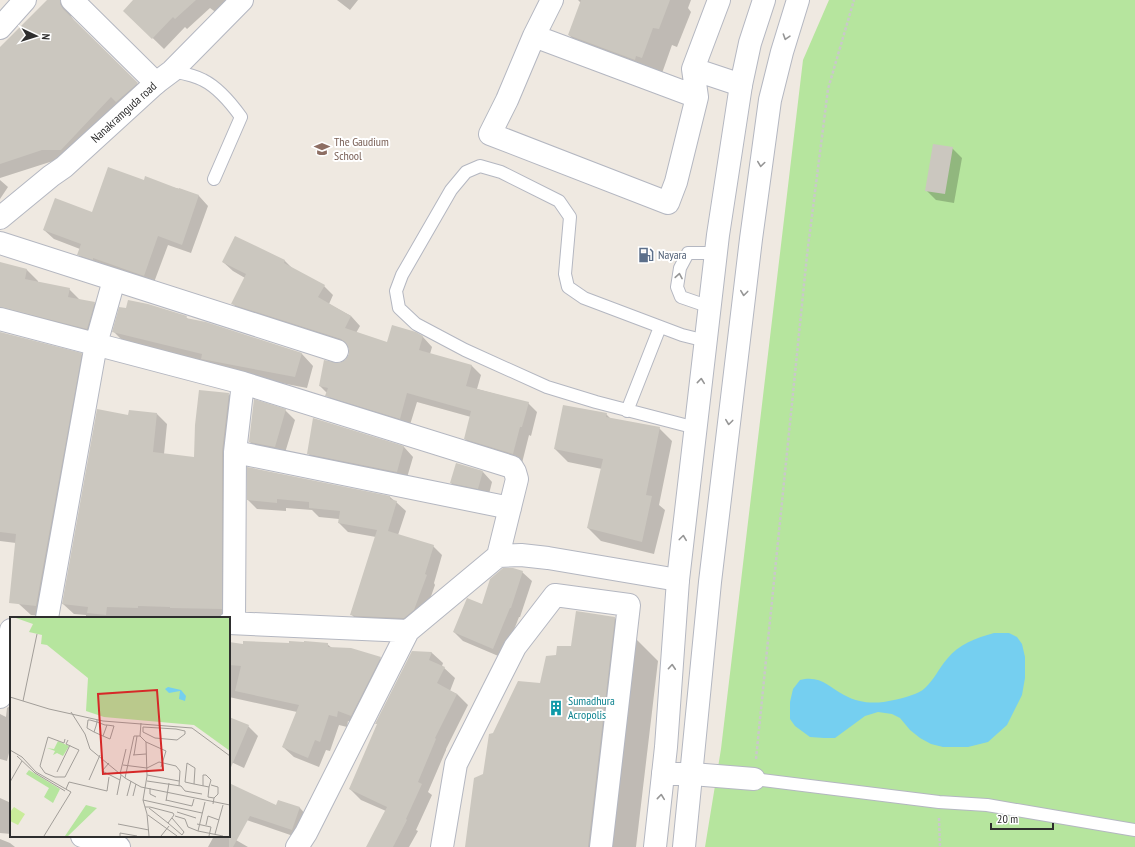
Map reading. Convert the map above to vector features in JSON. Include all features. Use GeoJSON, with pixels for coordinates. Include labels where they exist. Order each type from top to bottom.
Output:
{"type":"FeatureCollection","features":[{"type":"Feature","properties":{"kind":"street"},"geometry":{"type":"LineString","coordinates":[[0,28],[25,0]]}},
{"type":"Feature","properties":{"kind":"street"},"geometry":{"type":"LineString","coordinates":[[72,0],[164,77]]}},
{"type":"Feature","properties":{"kind":"street","name":"Nanakramguda road"},"geometry":{"type":"LineString","coordinates":[[0,218],[64,167],[164,77],[242,0]]}},
{"type":"Feature","properties":{"kind":"street"},"geometry":{"type":"LineString","coordinates":[[552,0],[534,36],[507,100],[490,134],[668,203],[676,182],[697,97],[693,69],[719,0]]}},
{"type":"Feature","properties":{"kind":"street"},"geometry":{"type":"LineString","coordinates":[[655,847],[663,774],[678,580],[716,253],[741,85],[750,43],[764,0]]}},
{"type":"Feature","properties":{"kind":"street"},"geometry":{"type":"LineString","coordinates":[[684,847],[710,582],[751,239],[770,100],[782,52],[798,0]]}},
{"type":"Feature","properties":{"kind":"street"},"geometry":{"type":"LineString","coordinates":[[534,36],[697,97]]}},
{"type":"Feature","properties":{"kind":"street"},"geometry":{"type":"LineString","coordinates":[[693,69],[741,85]]}},
{"type":"Feature","properties":{"kind":"street"},"geometry":{"type":"LineString","coordinates":[[0,243],[337,351]]}},
{"type":"Feature","properties":{"kind":"street"},"geometry":{"type":"LineString","coordinates":[[47,617],[96,344],[114,280]]}},
{"type":"Feature","properties":{"kind":"street"},"geometry":{"type":"LineString","coordinates":[[0,319],[243,383],[512,467],[515,472],[516,479],[498,556],[408,631],[297,847]]}},
{"type":"Feature","properties":{"kind":"street"},"geometry":{"type":"LineString","coordinates":[[243,383],[235,452],[232,623],[408,631]]}},
{"type":"Feature","properties":{"kind":"street"},"geometry":{"type":"LineString","coordinates":[[235,452],[510,508]]}},
{"type":"Feature","properties":{"kind":"street"},"geometry":{"type":"LineString","coordinates":[[498,556],[521,555],[548,558],[678,580]]}},
{"type":"Feature","properties":{"kind":"street"},"geometry":{"type":"LineString","coordinates":[[442,847],[456,764],[515,647],[554,595],[629,605],[602,847]]}},
{"type":"Feature","properties":{"kind":"street"},"geometry":{"type":"LineString","coordinates":[[0,620],[10,621]]}},
{"type":"Feature","properties":{"kind":"street"},"geometry":{"type":"LineString","coordinates":[[0,696],[10,636]]}},
{"type":"Feature","properties":{"kind":"street"},"geometry":{"type":"LineString","coordinates":[[663,774],[692,774],[754,779]]}},
{"type":"Feature","properties":{"kind":"street"},"geometry":{"type":"LineString","coordinates":[[86,837],[112,843]]}},
{"type":"Feature","properties":{"kind":"lane"},"geometry":{"type":"LineString","coordinates":[[164,77],[202,79],[216,88],[241,117],[214,179]]}},
{"type":"Feature","properties":{"kind":"lane"},"geometry":{"type":"LineString","coordinates":[[696,428],[627,411],[547,387],[465,350],[416,324],[399,308],[396,291],[402,275],[451,190],[466,172],[480,166],[501,172],[558,201],[570,217],[565,274],[568,287],[584,298],[682,335],[706,341]]}},
{"type":"Feature","properties":{"kind":"lane"},"geometry":{"type":"LineString","coordinates":[[710,308],[681,297],[677,287],[680,268],[688,253],[716,253]]}},
{"type":"Feature","properties":{"kind":"lane"},"geometry":{"type":"LineString","coordinates":[[627,411],[660,327]]}},
{"type":"Feature","properties":{"kind":"lane"},"geometry":{"type":"LineString","coordinates":[[754,779],[939,802],[987,805],[1135,830]]}},
{"type":"Feature","properties":{"kind":"path"},"geometry":{"type":"LineString","coordinates":[[754,779],[809,240],[828,88],[854,0]]}},
{"type":"Feature","properties":{"kind":"path"},"geometry":{"type":"LineString","coordinates":[[939,802],[940,847]]}},
{"type":"Feature","properties":{"kind":"green space"},"geometry":{"type":"Polygon","coordinates":[[[829,0],[1135,0],[1135,847],[705,847],[721,749],[803,60],[829,0]]]}},
{"type":"Feature","properties":{"kind":"water"},"geometry":{"type":"Polygon","coordinates":[[[994,633],[1009,633],[1017,637],[1022,644],[1025,657],[1025,678],[1022,695],[1007,725],[988,742],[968,747],[943,747],[931,744],[910,730],[900,718],[892,714],[878,712],[865,716],[835,738],[810,737],[795,726],[790,719],[790,702],[793,689],[800,680],[819,680],[838,692],[862,702],[881,702],[898,699],[915,694],[925,688],[941,666],[957,649],[974,639],[994,633]]]}},
{"type":"Feature","properties":{"kind":"building"},"geometry":{"type":"Polygon","coordinates":[[[47,0],[60,0],[60,4],[63,9],[138,83],[116,102],[111,97],[61,150],[42,150],[0,164],[0,47],[47,0]]]}},
{"type":"Feature","properties":{"kind":"building"},"geometry":{"type":"Polygon","coordinates":[[[133,0],[196,0],[175,19],[173,17],[152,39],[123,11],[133,0]]]}},
{"type":"Feature","properties":{"kind":"building"},"geometry":{"type":"Polygon","coordinates":[[[581,0],[670,0],[659,29],[653,28],[642,58],[636,56],[635,60],[568,35],[581,0]]]}},
{"type":"Feature","properties":{"kind":"building"},"geometry":{"type":"Polygon","coordinates":[[[933,144],[953,147],[945,194],[925,191],[933,144]]]}},
{"type":"Feature","properties":{"kind":"building"},"geometry":{"type":"Polygon","coordinates":[[[108,167],[144,180],[145,176],[199,195],[182,245],[158,236],[144,276],[93,258],[93,260],[77,255],[81,244],[43,230],[55,198],[92,212],[108,167]]]}},
{"type":"Feature","properties":{"kind":"building"},"geometry":{"type":"Polygon","coordinates":[[[235,236],[285,260],[284,263],[325,285],[318,297],[351,316],[345,328],[387,342],[392,325],[416,332],[423,336],[419,350],[472,365],[466,386],[529,402],[522,427],[520,427],[513,454],[464,439],[471,411],[407,393],[400,419],[325,396],[328,388],[319,386],[324,360],[339,363],[345,360],[349,354],[349,349],[346,343],[341,339],[231,304],[246,274],[222,262],[235,236]]]}},
{"type":"Feature","properties":{"kind":"building"},"geometry":{"type":"Polygon","coordinates":[[[0,262],[27,269],[25,279],[70,288],[68,297],[95,302],[87,329],[0,307],[0,262]]]}},
{"type":"Feature","properties":{"kind":"building"},"geometry":{"type":"Polygon","coordinates":[[[128,300],[148,304],[187,316],[186,318],[206,322],[302,353],[295,377],[201,359],[202,354],[112,332],[119,307],[126,308],[128,300]]]}},
{"type":"Feature","properties":{"kind":"building"},"geometry":{"type":"Polygon","coordinates":[[[0,332],[82,353],[36,606],[9,603],[16,534],[0,532],[0,332]]]}},
{"type":"Feature","properties":{"kind":"building"},"geometry":{"type":"Polygon","coordinates":[[[199,390],[229,393],[222,452],[222,609],[138,606],[138,608],[107,607],[106,615],[87,613],[88,607],[62,604],[97,409],[128,415],[129,410],[157,413],[153,452],[194,457],[195,425],[199,390]]]}},
{"type":"Feature","properties":{"kind":"building"},"geometry":{"type":"Polygon","coordinates":[[[254,399],[286,409],[275,447],[249,442],[254,399]]]}},
{"type":"Feature","properties":{"kind":"building"},"geometry":{"type":"Polygon","coordinates":[[[563,405],[607,413],[606,417],[660,427],[646,495],[652,496],[642,542],[587,528],[603,459],[554,449],[563,405]]]}},
{"type":"Feature","properties":{"kind":"building"},"geometry":{"type":"Polygon","coordinates":[[[313,418],[404,446],[397,472],[307,454],[313,418]]]}},
{"type":"Feature","properties":{"kind":"building"},"geometry":{"type":"Polygon","coordinates":[[[456,463],[483,471],[478,489],[450,483],[456,463]]]}},
{"type":"Feature","properties":{"kind":"building"},"geometry":{"type":"Polygon","coordinates":[[[247,467],[390,496],[390,499],[397,501],[388,531],[434,545],[425,574],[427,575],[414,610],[404,618],[350,615],[377,530],[338,523],[340,511],[309,508],[309,502],[277,499],[277,503],[247,500],[247,467]]]}},
{"type":"Feature","properties":{"kind":"building"},"geometry":{"type":"Polygon","coordinates":[[[503,568],[513,568],[523,571],[511,608],[493,649],[453,632],[467,598],[482,604],[490,579],[503,568]]]}},
{"type":"Feature","properties":{"kind":"building","name":"Sumadhura Acropolis"},"geometry":{"type":"Polygon","coordinates":[[[576,611],[615,617],[588,847],[465,847],[474,778],[483,774],[489,734],[493,733],[518,681],[540,683],[546,656],[556,655],[557,646],[571,646],[576,611]]]}},
{"type":"Feature","properties":{"kind":"building"},"geometry":{"type":"Polygon","coordinates":[[[243,641],[289,643],[289,641],[304,641],[328,643],[328,647],[351,648],[381,657],[351,716],[338,711],[337,717],[329,715],[320,742],[315,740],[308,758],[282,747],[299,705],[235,691],[241,666],[230,665],[230,642],[243,644],[243,641]]]}},
{"type":"Feature","properties":{"kind":"building"},"geometry":{"type":"Polygon","coordinates":[[[412,651],[432,652],[429,660],[445,667],[437,683],[457,694],[435,738],[436,739],[418,782],[422,784],[406,819],[407,820],[393,847],[366,847],[387,807],[349,789],[377,724],[375,724],[412,651]]]}},
{"type":"Feature","properties":{"kind":"building"},"geometry":{"type":"Polygon","coordinates":[[[230,717],[249,725],[230,770],[230,717]]]}},
{"type":"Feature","properties":{"kind":"building"},"geometry":{"type":"Polygon","coordinates":[[[230,783],[276,805],[278,800],[300,807],[292,830],[250,816],[233,847],[229,847],[230,783]]]}},
{"type":"Feature","properties":{"kind":"place","name":"The Gaudium School"},"geometry":{"type":"Point","coordinates":[322,149]}},
{"type":"Feature","properties":{"kind":"place","name":"Nayara"},"geometry":{"type":"Point","coordinates":[646,255]}},
{"type":"Feature","properties":{"kind":"place","name":"Sumadhura Acropolis"},"geometry":{"type":"Point","coordinates":[556,708]}}]}
